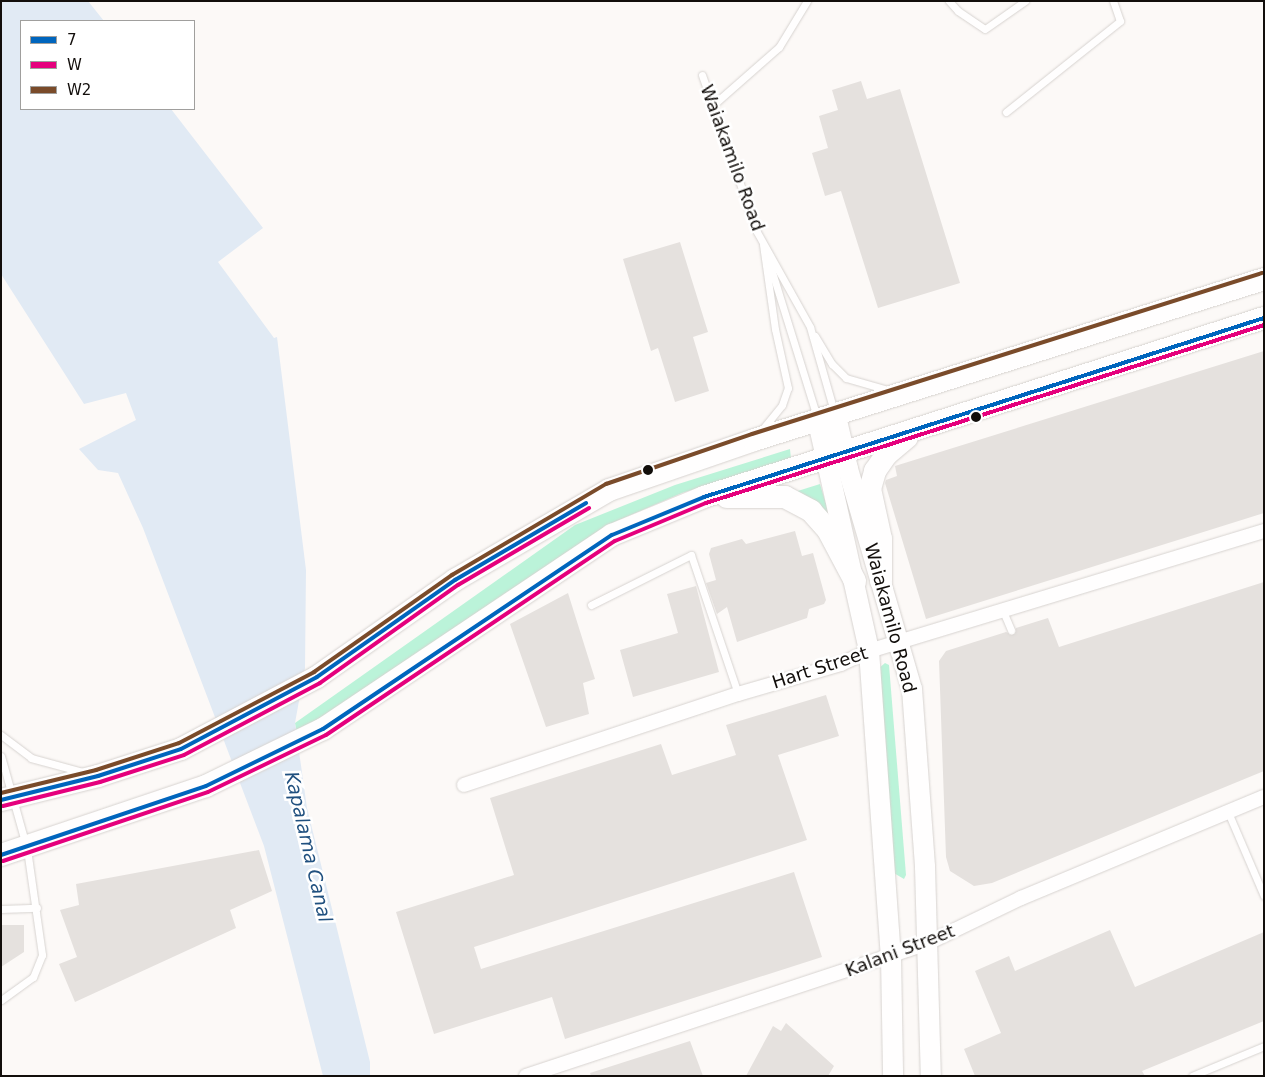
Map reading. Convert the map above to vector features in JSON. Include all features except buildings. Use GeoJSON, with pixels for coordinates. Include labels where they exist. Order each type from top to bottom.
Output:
{"type":"FeatureCollection","features":[{"type":"Feature","properties":{"kind":"main road"},"geometry":{"type":"LineString","coordinates":[[8,799],[98,776],[181,749],[317,677],[455,580],[609,490],[754,440],[827,419],[906,392],[1264,279]]}},
{"type":"Feature","properties":{"kind":"main road"},"geometry":{"type":"LineString","coordinates":[[1,855],[27,849],[206,786],[323,729],[591,547],[704,497],[835,457],[1264,318]]}},
{"type":"Feature","properties":{"kind":"main road","name":"Waiakamilo Road"},"geometry":{"type":"LineString","coordinates":[[827,419],[869,651],[891,957],[893,1076]]}},
{"type":"Feature","properties":{"kind":"main road"},"geometry":{"type":"LineString","coordinates":[[881,581],[881,539],[870,489],[875,471],[887,454],[913,432]]}},
{"type":"Feature","properties":{"kind":"main road","name":"Waiakamilo Road"},"geometry":{"type":"LineString","coordinates":[[835,457],[881,581],[912,689],[925,867],[931,1076]]}},
{"type":"Feature","properties":{"kind":"main road"},"geometry":{"type":"LineString","coordinates":[[704,497],[785,497],[811,511],[828,530],[855,581]]}},
{"type":"Feature","properties":{"kind":"street","name":"Hart Street"},"geometry":{"type":"LineString","coordinates":[[464,785],[738,694],[841,664],[869,651],[1264,531]]}},
{"type":"Feature","properties":{"kind":"street","name":"Kalani Street"},"geometry":{"type":"LineString","coordinates":[[526,1076],[926,944],[1021,898],[1264,797]]}},
{"type":"Feature","properties":{"kind":"lane"},"geometry":{"type":"LineString","coordinates":[[713,105],[779,47],[807,1]]}},
{"type":"Feature","properties":{"kind":"lane"},"geometry":{"type":"LineString","coordinates":[[949,1],[958,11],[985,29],[1025,1]]}},
{"type":"Feature","properties":{"kind":"lane"},"geometry":{"type":"LineString","coordinates":[[1006,112],[1120,21],[1113,1]]}},
{"type":"Feature","properties":{"kind":"lane","name":"Waiakamilo Road"},"geometry":{"type":"LineString","coordinates":[[702,75],[827,419]]}},
{"type":"Feature","properties":{"kind":"lane"},"geometry":{"type":"LineString","coordinates":[[754,440],[782,405],[788,388],[775,329],[763,240]]}},
{"type":"Feature","properties":{"kind":"lane","name":"Waiakamilo Road"},"geometry":{"type":"LineString","coordinates":[[763,240],[810,327],[827,419]]}},
{"type":"Feature","properties":{"kind":"lane"},"geometry":{"type":"LineString","coordinates":[[810,327],[832,364],[846,378],[871,388],[906,392]]}},
{"type":"Feature","properties":{"kind":"lane"},"geometry":{"type":"LineString","coordinates":[[591,605],[690,555],[738,694]]}},
{"type":"Feature","properties":{"kind":"lane"},"geometry":{"type":"LineString","coordinates":[[1003,611],[1011,630]]}},
{"type":"Feature","properties":{"kind":"lane"},"geometry":{"type":"LineString","coordinates":[[1,735],[31,758],[98,776]]}},
{"type":"Feature","properties":{"kind":"lane"},"geometry":{"type":"LineString","coordinates":[[1,756],[8,799],[27,849],[37,908],[42,955],[38,970],[28,982],[1,1000]]}},
{"type":"Feature","properties":{"kind":"lane"},"geometry":{"type":"LineString","coordinates":[[1228,812],[1264,896]]}},
{"type":"Feature","properties":{"kind":"lane"},"geometry":{"type":"LineString","coordinates":[[1,908],[37,908]]}},
{"type":"Feature","properties":{"kind":"lane"},"geometry":{"type":"LineString","coordinates":[[1192,1076],[1264,1046]]}},
{"type":"Feature","properties":{"kind":"green space"},"geometry":{"type":"Polygon","coordinates":[[[790,449],[791,459],[682,493],[617,521],[298,743],[295,723],[575,525],[675,485],[790,449]]]}},
{"type":"Feature","properties":{"kind":"green space"},"geometry":{"type":"Polygon","coordinates":[[[820,484],[831,520],[785,495],[820,484]]]}},
{"type":"Feature","properties":{"kind":"green space"},"geometry":{"type":"Polygon","coordinates":[[[885,663],[889,665],[906,875],[904,879],[892,872],[879,668],[885,663]]]}},
{"type":"Feature","properties":{"kind":"water","name":"Kapalama Canal"},"geometry":{"type":"Polygon","coordinates":[[[1,1],[88,1],[103,20],[20,20],[20,110],[172,110],[263,228],[218,262],[274,338],[277,337],[306,570],[305,668],[295,723],[307,808],[370,1062],[370,1076],[323,1076],[264,846],[143,528],[118,473],[98,470],[79,449],[136,420],[126,393],[84,404],[1,274],[1,1]]]}},
{"type":"Feature","properties":{"kind":"transit line","name":"W2"},"geometry":{"type":"LineString","coordinates":[[1,793],[96,770],[179,743],[314,672],[452,575],[606,484],[752,434],[1262,273]]}},
{"type":"Feature","properties":{"kind":"transit line","name":"7"},"geometry":{"type":"LineString","coordinates":[[1,855],[206,786],[323,729],[612,535],[704,497],[1264,318]]}},
{"type":"Feature","properties":{"kind":"transit line","name":"W"},"geometry":{"type":"LineString","coordinates":[[3,861],[208,792],[326,735],[615,541],[706,503],[1264,325]]}},
{"type":"Feature","properties":{"kind":"transit line","name":"7"},"geometry":{"type":"LineString","coordinates":[[1,800],[98,776],[181,749],[317,677],[455,580],[586,503]]}},
{"type":"Feature","properties":{"kind":"transit line","name":"W"},"geometry":{"type":"LineString","coordinates":[[3,806],[100,782],[184,755],[320,683],[458,585],[589,508]]}}]}
